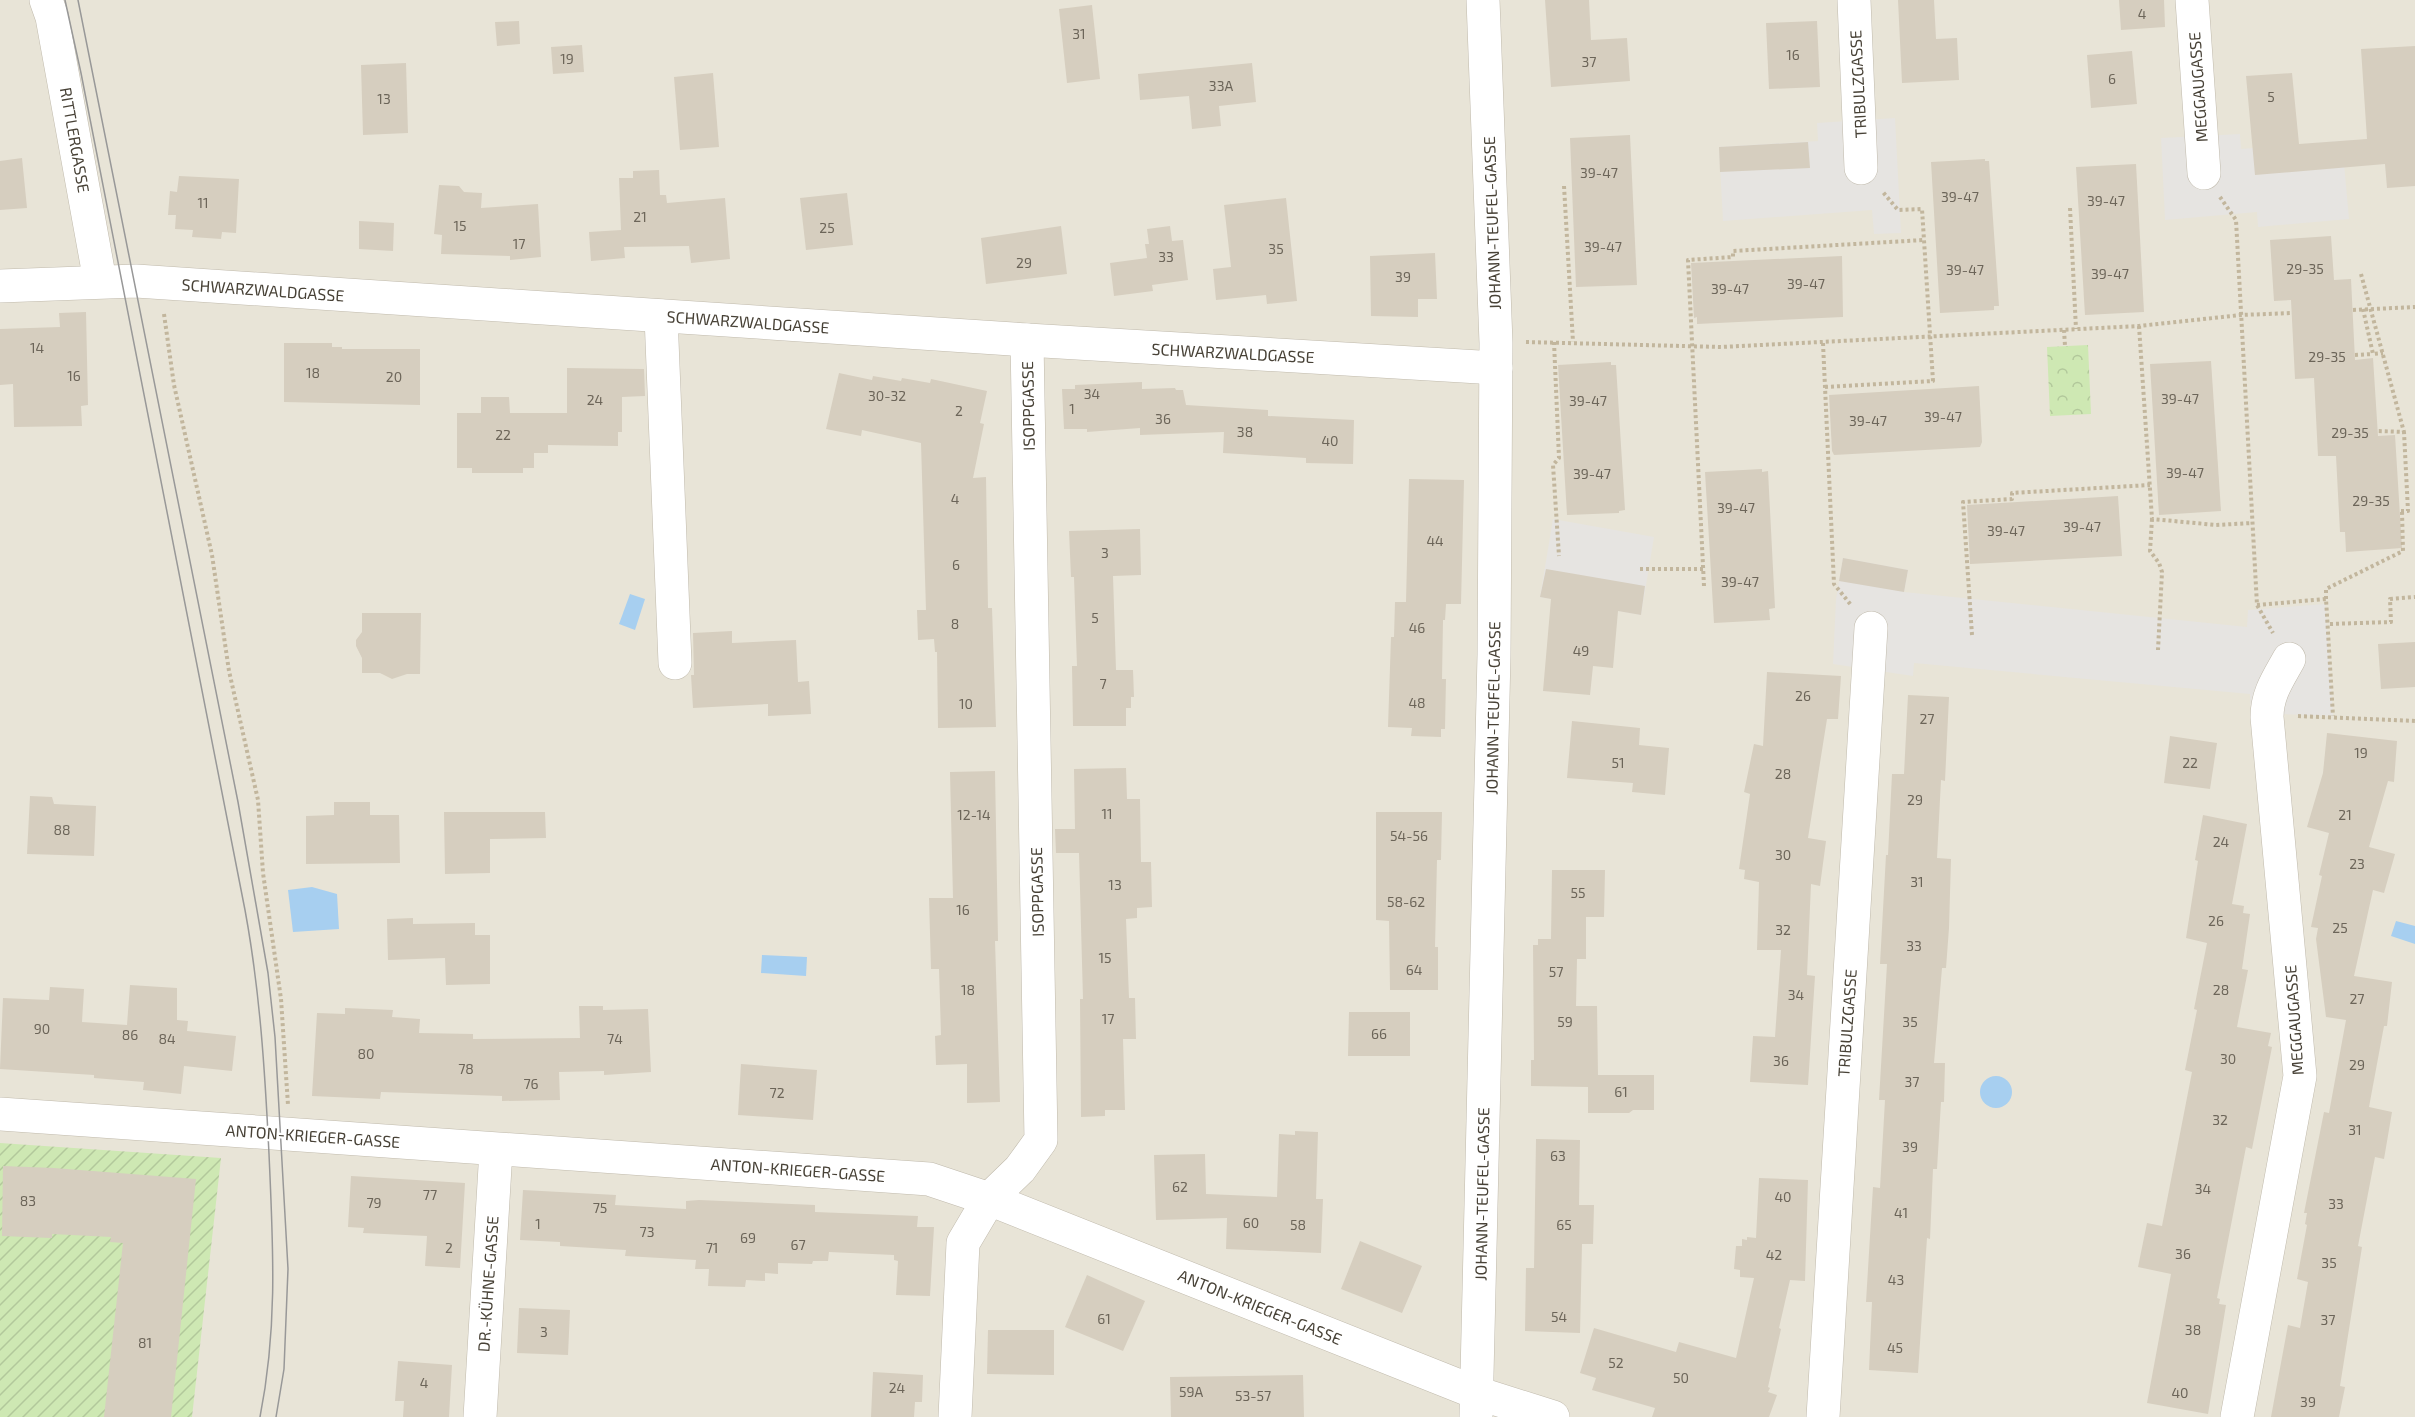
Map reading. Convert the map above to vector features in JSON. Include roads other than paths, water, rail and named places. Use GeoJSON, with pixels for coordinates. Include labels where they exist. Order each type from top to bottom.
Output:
{"type":"FeatureCollection","features":[{"type":"Feature","properties":{"kind":"street","name":"RITTLERGASSE"},"geometry":{"type":"LineString","coordinates":[[46,0],[52,17],[100,281]]}},
{"type":"Feature","properties":{"kind":"street","name":"JOHANN-TEUFEL-GASSE"},"geometry":{"type":"LineString","coordinates":[[1477,1405],[1494,655],[1496,356],[1483,0]]}},
{"type":"Feature","properties":{"kind":"street","name":"TRIBULZGASSE"},"geometry":{"type":"LineString","coordinates":[[1854,0],[1861,168]]}},
{"type":"Feature","properties":{"kind":"street","name":"MEGGAUGASSE"},"geometry":{"type":"LineString","coordinates":[[2192,0],[2204,173]]}},
{"type":"Feature","properties":{"kind":"street","name":"SCHWARZWALDGASSE"},"geometry":{"type":"LineString","coordinates":[[0,286],[100,281],[161,283],[1027,340],[1496,356]]}},
{"type":"Feature","properties":{"kind":"street"},"geometry":{"type":"LineString","coordinates":[[661,316],[675,663]]}},
{"type":"Feature","properties":{"kind":"street","name":"ISOPPGASSE"},"geometry":{"type":"LineString","coordinates":[[955,1417],[963,1243],[989,1199],[1020,1169],[1041,1140],[1027,340]]}},
{"type":"Feature","properties":{"kind":"street","name":"TRIBULZGASSE"},"geometry":{"type":"LineString","coordinates":[[1823,1417],[1871,628]]}},
{"type":"Feature","properties":{"kind":"street","name":"MEGGAUGASSE"},"geometry":{"type":"LineString","coordinates":[[2237,1417],[2300,1076],[2267,717],[2267,700],[2289,659]]}},
{"type":"Feature","properties":{"kind":"street","name":"ANTON-KRIEGER-GASSE"},"geometry":{"type":"LineString","coordinates":[[0,1114],[929,1179],[989,1199],[1477,1405],[1553,1417]]}},
{"type":"Feature","properties":{"kind":"street","name":"DR.-KÜHNE-GASSE"},"geometry":{"type":"LineString","coordinates":[[480,1417],[496,1150]]}},
{"type":"Feature","properties":{"kind":"water"},"geometry":{"type":"Polygon","coordinates":[[[630,594],[645,599],[635,630],[619,624],[630,594]]]}},
{"type":"Feature","properties":{"kind":"water"},"geometry":{"type":"Polygon","coordinates":[[[312,887],[337,894],[339,929],[293,932],[288,890],[312,887]]]}},
{"type":"Feature","properties":{"kind":"water"},"geometry":{"type":"Polygon","coordinates":[[[2396,921],[2415,926],[2415,944],[2391,936],[2396,921]]]}},
{"type":"Feature","properties":{"kind":"water"},"geometry":{"type":"Polygon","coordinates":[[[762,955],[807,957],[806,976],[761,973],[762,955]]]}},
{"type":"Feature","properties":{"kind":"water"},"geometry":{"type":"Polygon","coordinates":[[[1996,1076],[2007,1081],[2012,1092],[2007,1103],[1996,1108],[1985,1103],[1980,1092],[1985,1081],[1996,1076]]]}},
{"type":"Feature","properties":{"kind":"tram line"},"geometry":{"type":"LineString","coordinates":[[65,0],[245,910],[255,971],[266,1093],[273,1253],[270,1350],[260,1417]]}},
{"type":"Feature","properties":{"kind":"tram line"},"geometry":{"type":"LineString","coordinates":[[78,0],[238,802],[268,973],[275,1037],[288,1269],[284,1369],[276,1417]]}}]}
